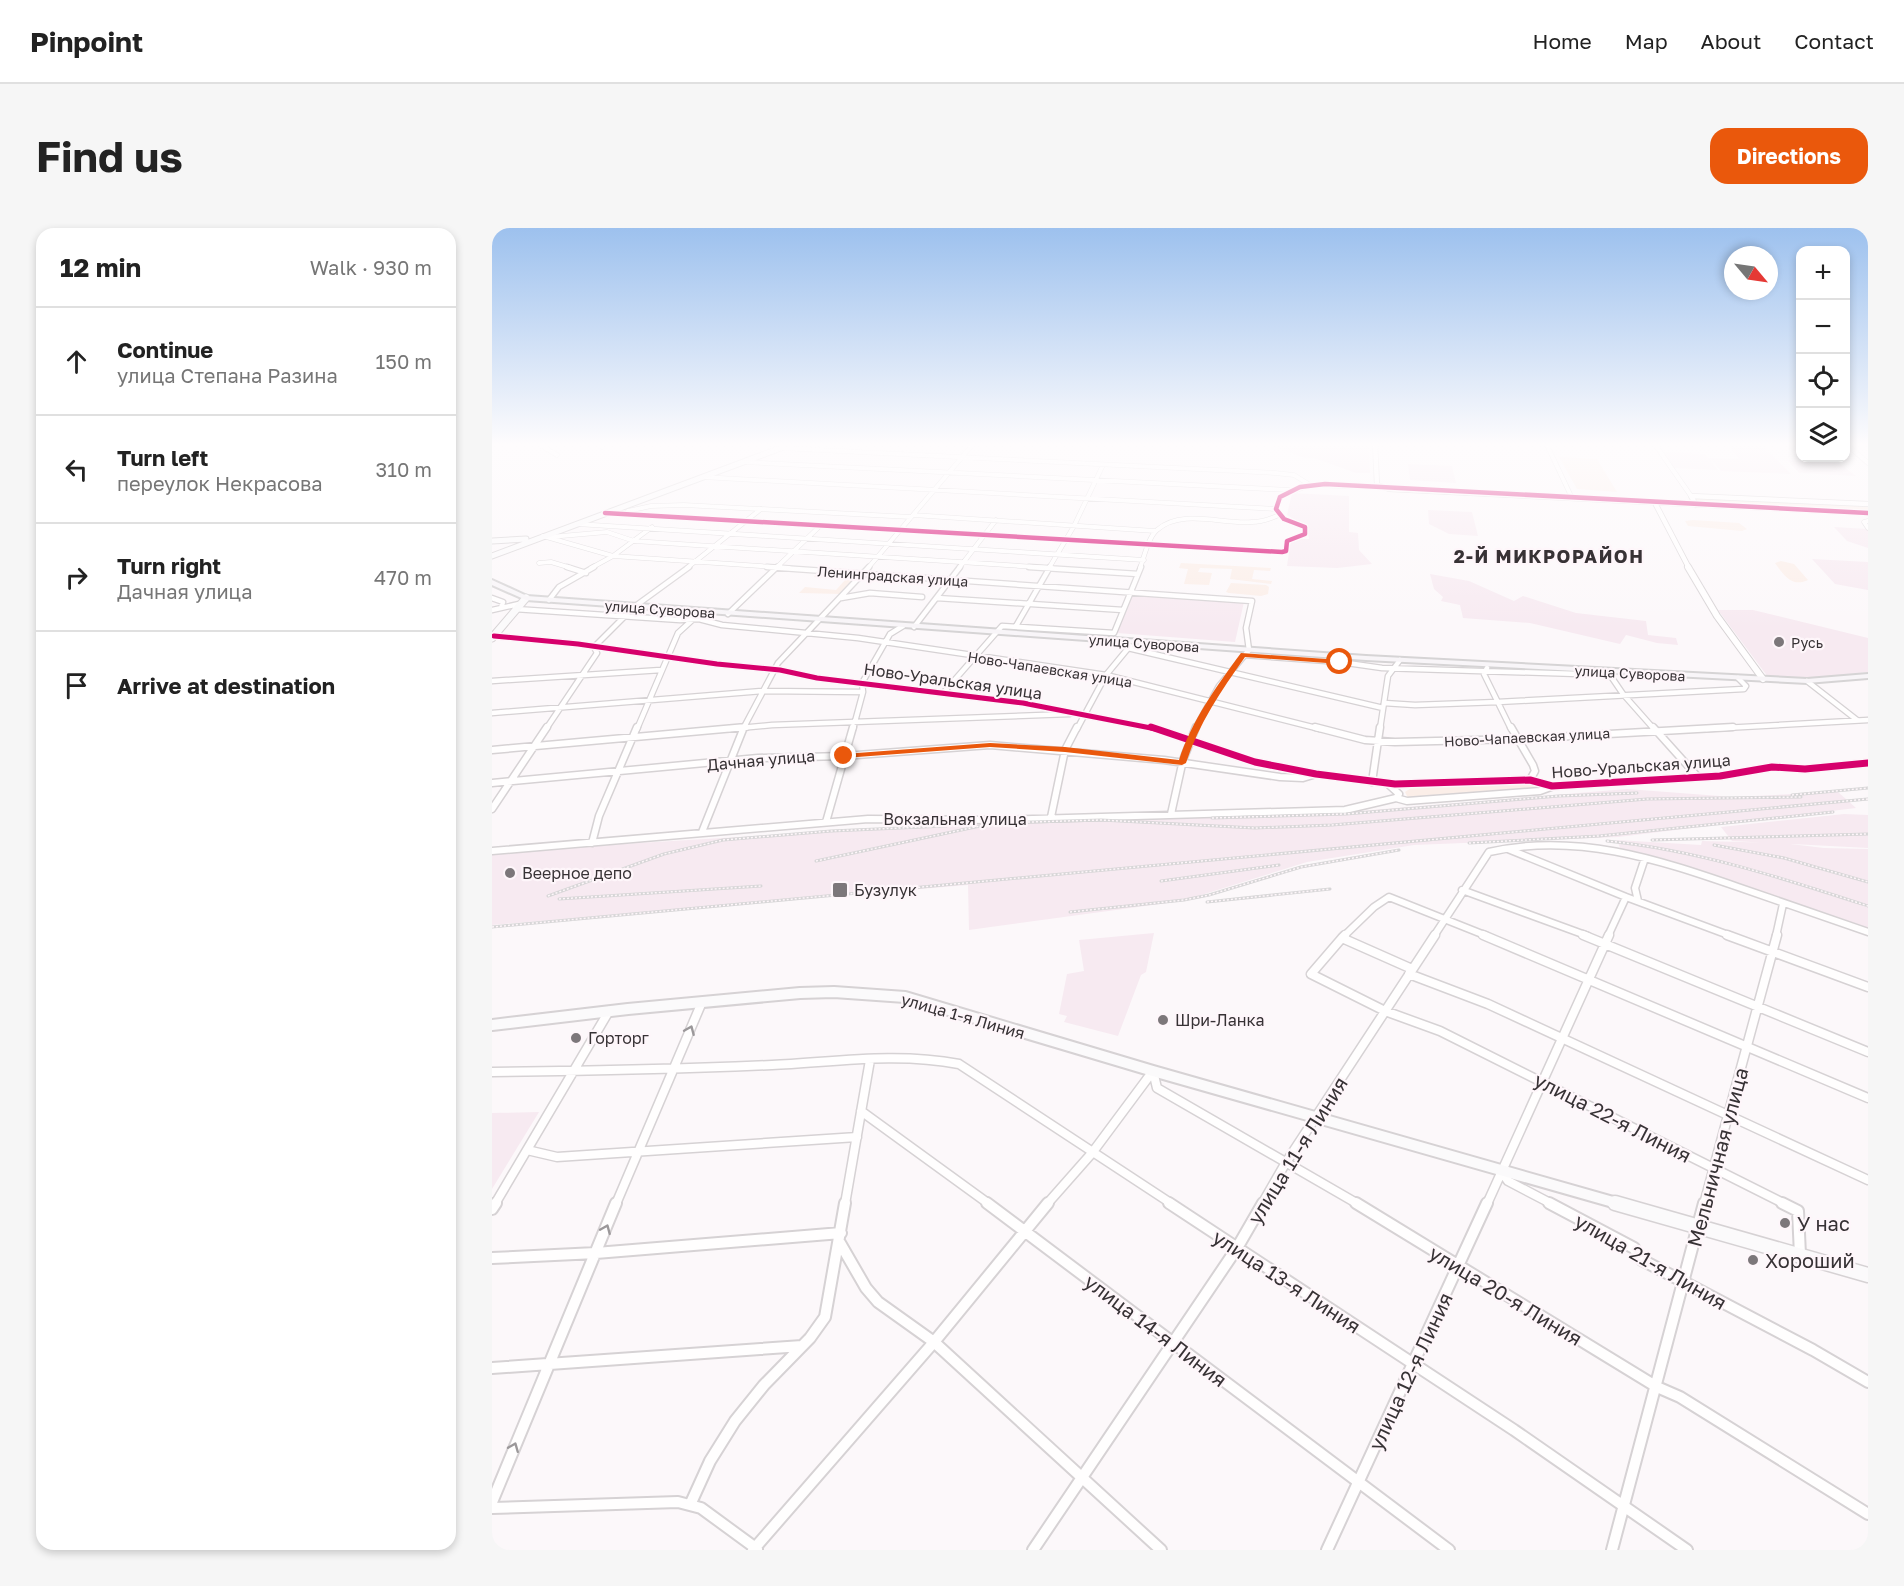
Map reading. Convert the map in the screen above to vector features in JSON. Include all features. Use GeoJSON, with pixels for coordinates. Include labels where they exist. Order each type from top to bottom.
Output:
{"type":"FeatureCollection","features":[{"type":"Feature","properties":{"kind":"main road"},"geometry":{"type":"LineString","coordinates":[[492,556],[627,505]]}},
{"type":"Feature","properties":{"kind":"main road"},"geometry":{"type":"LineString","coordinates":[[492,541],[536,539]]}},
{"type":"Feature","properties":{"kind":"main road"},"geometry":{"type":"LineString","coordinates":[[492,582],[524,601],[493,637]]}},
{"type":"Feature","properties":{"kind":"main road","name":"улица Суворова"},"geometry":{"type":"LineString","coordinates":[[524,601],[549,600],[997,632],[1131,645],[1400,660],[1487,668],[1807,681],[1868,676]]}},
{"type":"Feature","properties":{"kind":"main road","name":"улица 1-я Линия"},"geometry":{"type":"LineString","coordinates":[[492,1025],[702,1002],[834,992],[905,997],[1316,1118]]}},
{"type":"Feature","properties":{"kind":"main road","name":"улица 21-я Линия"},"geometry":{"type":"LineString","coordinates":[[1316,1118],[1699,1227]]}},
{"type":"Feature","properties":{"kind":"main road"},"geometry":{"type":"LineString","coordinates":[[1699,1227],[1868,1275]]}},
{"type":"Feature","properties":{"kind":"street"},"geometry":{"type":"LineString","coordinates":[[702,832],[730,762],[773,671],[862,575],[921,505]]}},
{"type":"Feature","properties":{"kind":"street"},"geometry":{"type":"LineString","coordinates":[[1016,626],[1084,505]]}},
{"type":"Feature","properties":{"kind":"street"},"geometry":{"type":"LineString","coordinates":[[1195,505],[1276,509]]}},
{"type":"Feature","properties":{"kind":"street"},"geometry":{"type":"LineString","coordinates":[[605,513],[1281,552],[1286,551],[1287,542],[1305,534],[1305,527],[1279,515],[1276,509],[1278,505]]}},
{"type":"Feature","properties":{"kind":"street"},"geometry":{"type":"LineString","coordinates":[[1656,505],[1679,552],[1717,616],[1763,679]]}},
{"type":"Feature","properties":{"kind":"street"},"geometry":{"type":"LineString","coordinates":[[1692,505],[1868,513]]}},
{"type":"Feature","properties":{"kind":"street"},"geometry":{"type":"LineString","coordinates":[[617,513],[651,506],[761,509],[996,520],[1155,531]]}},
{"type":"Feature","properties":{"kind":"street"},"geometry":{"type":"LineString","coordinates":[[492,809],[597,653],[594,647],[634,607],[761,509]]}},
{"type":"Feature","properties":{"kind":"street"},"geometry":{"type":"LineString","coordinates":[[1861,513],[1868,520],[1864,522],[1868,528]]}},
{"type":"Feature","properties":{"kind":"street"},"geometry":{"type":"LineString","coordinates":[[944,692],[1002,626],[1114,633],[1155,531],[1161,526],[1199,518],[1257,522],[1273,519],[1279,515]]}},
{"type":"Feature","properties":{"kind":"street"},"geometry":{"type":"LineString","coordinates":[[914,627],[996,520]]}},
{"type":"Feature","properties":{"kind":"street"},"geometry":{"type":"LineString","coordinates":[[577,524],[1144,560]]}},
{"type":"Feature","properties":{"kind":"street"},"geometry":{"type":"LineString","coordinates":[[728,614],[821,525]]}},
{"type":"Feature","properties":{"kind":"street"},"geometry":{"type":"LineString","coordinates":[[549,600],[559,587],[613,556],[652,528]]}},
{"type":"Feature","properties":{"kind":"street"},"geometry":{"type":"LineString","coordinates":[[545,537],[607,532],[634,541],[1138,574]]}},
{"type":"Feature","properties":{"kind":"street","name":"Ленинградская улица"},"geometry":{"type":"LineString","coordinates":[[545,537],[613,556],[862,575],[1245,599],[1252,601],[1253,604],[1245,626],[1246,652]]}},
{"type":"Feature","properties":{"kind":"street"},"geometry":{"type":"LineString","coordinates":[[539,563],[551,562],[586,573]]}},
{"type":"Feature","properties":{"kind":"street"},"geometry":{"type":"LineString","coordinates":[[841,598],[870,593],[922,597]]}},
{"type":"Feature","properties":{"kind":"street"},"geometry":{"type":"LineString","coordinates":[[492,598],[503,602],[501,608]]}},
{"type":"Feature","properties":{"kind":"street"},"geometry":{"type":"LineString","coordinates":[[937,598],[1124,610]]}},
{"type":"Feature","properties":{"kind":"street"},"geometry":{"type":"LineString","coordinates":[[492,610],[524,601]]}},
{"type":"Feature","properties":{"kind":"street","name":"Ново-Чапаевская улица"},"geometry":{"type":"LineString","coordinates":[[515,609],[693,619],[722,626],[886,642],[1106,675],[1211,700],[1330,733],[1378,741],[1519,739],[1868,720]]}},
{"type":"Feature","properties":{"kind":"street"},"geometry":{"type":"LineString","coordinates":[[592,843],[599,816],[666,657],[678,633],[701,612]]}},
{"type":"Feature","properties":{"kind":"street"},"geometry":{"type":"LineString","coordinates":[[826,822],[863,692],[862,683],[890,634],[903,626]]}},
{"type":"Feature","properties":{"kind":"street","name":"Ново-Уральская улица"},"geometry":{"type":"LineString","coordinates":[[493,637],[594,647],[1023,703],[1082,716],[1108,718],[1154,729],[1255,762],[1372,782],[1530,780],[1552,786],[1736,774],[1753,768],[1805,769],[1868,763]]}},
{"type":"Feature","properties":{"kind":"street"},"geometry":{"type":"LineString","coordinates":[[1051,817],[1065,750],[1106,675],[1131,645],[1230,671],[1384,706],[1744,689],[1746,686],[1738,678]]}},
{"type":"Feature","properties":{"kind":"street"},"geometry":{"type":"LineString","coordinates":[[1171,814],[1189,742],[1211,700],[1246,652],[1395,668],[1487,668],[1484,674],[1533,765],[1535,771],[1530,780]]}},
{"type":"Feature","properties":{"kind":"street"},"geometry":{"type":"LineString","coordinates":[[1372,782],[1389,676],[1400,660]]}},
{"type":"Feature","properties":{"kind":"street"},"geometry":{"type":"LineString","coordinates":[[492,681],[661,670]]}},
{"type":"Feature","properties":{"kind":"street"},"geometry":{"type":"LineString","coordinates":[[1609,674],[1623,694],[1697,776]]}},
{"type":"Feature","properties":{"kind":"street"},"geometry":{"type":"LineString","coordinates":[[1807,681],[1858,720]]}},
{"type":"Feature","properties":{"kind":"street"},"geometry":{"type":"LineString","coordinates":[[492,713],[762,691],[863,692]]}},
{"type":"Feature","properties":{"kind":"street"},"geometry":{"type":"LineString","coordinates":[[492,750],[633,739],[685,731],[854,721],[1073,714]]}},
{"type":"Feature","properties":{"kind":"street","name":"Дачная улица"},"geometry":{"type":"LineString","coordinates":[[492,783],[810,755],[844,756],[990,745],[1065,750],[1280,777],[1303,778],[1316,774]]}},
{"type":"Feature","properties":{"kind":"street"},"geometry":{"type":"LineString","coordinates":[[1386,783],[1398,796],[1411,783]]}},
{"type":"Feature","properties":{"kind":"street","name":"Вокзальная улица"},"geometry":{"type":"LineString","coordinates":[[492,851],[826,822],[846,823],[868,819],[938,821],[1333,810],[1398,796],[1407,801],[1540,791],[1552,786]]}},
{"type":"Feature","properties":{"kind":"street"},"geometry":{"type":"LineString","coordinates":[[1506,848],[1572,844],[1660,860],[1868,932]]}},
{"type":"Feature","properties":{"kind":"street"},"geometry":{"type":"LineString","coordinates":[[1506,848],[1626,897],[1868,987]]}},
{"type":"Feature","properties":{"kind":"street","name":"улица 11-я Линия"},"geometry":{"type":"LineString","coordinates":[[1034,1550],[1237,1248],[1285,1164],[1443,918],[1489,852],[1506,848]]}},
{"type":"Feature","properties":{"kind":"street"},"geometry":{"type":"LineString","coordinates":[[1638,901],[1635,888],[1645,858]]}},
{"type":"Feature","properties":{"kind":"street"},"geometry":{"type":"LineString","coordinates":[[1462,890],[1606,943],[1868,1052]]}},
{"type":"Feature","properties":{"kind":"street"},"geometry":{"type":"LineString","coordinates":[[1868,1098],[1389,897],[1374,907],[1342,938],[1868,1180]]}},
{"type":"Feature","properties":{"kind":"street","name":"улица 12-я Линия"},"geometry":{"type":"LineString","coordinates":[[1327,1550],[1414,1365],[1626,897]]}},
{"type":"Feature","properties":{"kind":"street","name":"Мельничная улица"},"geometry":{"type":"LineString","coordinates":[[1612,1550],[1657,1387],[1727,1115],[1773,953],[1784,904]]}},
{"type":"Feature","properties":{"kind":"street","name":"улица 22-я Линия"},"geometry":{"type":"LineString","coordinates":[[1342,938],[1311,974],[1385,1011],[1440,1031],[1798,1211],[1800,1256]]}},
{"type":"Feature","properties":{"kind":"street"},"geometry":{"type":"LineString","coordinates":[[492,1502],[548,1363],[702,1002]]}},
{"type":"Feature","properties":{"kind":"street"},"geometry":{"type":"LineString","coordinates":[[492,1209],[609,1011]]}},
{"type":"Feature","properties":{"kind":"street","name":"улица 13-я Линия"},"geometry":{"type":"LineString","coordinates":[[492,1072],[937,1058],[959,1064],[1514,1430],[1687,1550]]}},
{"type":"Feature","properties":{"kind":"street"},"geometry":{"type":"LineString","coordinates":[[690,1505],[709,1460],[730,1426],[767,1381],[816,1332],[825,1317],[871,1060]]}},
{"type":"Feature","properties":{"kind":"street"},"geometry":{"type":"LineString","coordinates":[[492,1508],[678,1502],[700,1508],[756,1549],[934,1342],[1024,1230],[1092,1153],[1153,1071]]}},
{"type":"Feature","properties":{"kind":"street","name":"улица 20-я Линия"},"geometry":{"type":"LineString","coordinates":[[1153,1071],[1157,1088],[1285,1164],[1302,1170],[1657,1387],[1680,1397],[1868,1514]]}},
{"type":"Feature","properties":{"kind":"street","name":"улица 14-я Линия"},"geometry":{"type":"LineString","coordinates":[[861,1111],[1024,1230],[1449,1550]]}},
{"type":"Feature","properties":{"kind":"street"},"geometry":{"type":"LineString","coordinates":[[527,1150],[557,1157],[857,1137]]}},
{"type":"Feature","properties":{"kind":"street","name":"улица 21-я Линия"},"geometry":{"type":"LineString","coordinates":[[1501,1171],[1508,1181],[1634,1248],[1642,1260],[1868,1382]]}},
{"type":"Feature","properties":{"kind":"street"},"geometry":{"type":"LineString","coordinates":[[492,1258],[840,1238]]}},
{"type":"Feature","properties":{"kind":"street"},"geometry":{"type":"LineString","coordinates":[[840,1238],[866,1288],[878,1302],[934,1342],[1161,1550]]}},
{"type":"Feature","properties":{"kind":"street"},"geometry":{"type":"LineString","coordinates":[[492,1368],[802,1346]]}},
{"type":"Feature","properties":{"kind":"shaded area"},"geometry":{"type":"Polygon","coordinates":[[[1289,505],[1349,505],[1349,532],[1358,533],[1359,550],[1372,564],[1337,568],[1287,566],[1291,539],[1309,539],[1307,527],[1287,515],[1289,505]]]}},
{"type":"Feature","properties":{"kind":"shaded area"},"geometry":{"type":"Polygon","coordinates":[[[1713,505],[1868,506],[1868,512],[1713,505]]]}},
{"type":"Feature","properties":{"kind":"shaded area"},"geometry":{"type":"Polygon","coordinates":[[[1428,510],[1472,512],[1478,536],[1449,534],[1429,524],[1428,510]]]}},
{"type":"Feature","properties":{"kind":"shaded area"},"geometry":{"type":"Polygon","coordinates":[[[1685,521],[1739,523],[1747,529],[1742,531],[1688,526],[1685,521]]]}},
{"type":"Feature","properties":{"kind":"shaded area"},"geometry":{"type":"Polygon","coordinates":[[[1834,527],[1868,529],[1868,548],[1847,541],[1834,527]]]}},
{"type":"Feature","properties":{"kind":"shaded area"},"geometry":{"type":"Polygon","coordinates":[[[1812,559],[1868,562],[1868,590],[1835,584],[1812,559]]]}},
{"type":"Feature","properties":{"kind":"shaded area"},"geometry":{"type":"Polygon","coordinates":[[[1781,561],[1794,564],[1808,580],[1797,582],[1788,579],[1775,563],[1781,561]]]}},
{"type":"Feature","properties":{"kind":"shaded area"},"geometry":{"type":"Polygon","coordinates":[[[1181,563],[1271,568],[1270,571],[1254,570],[1252,579],[1272,581],[1271,584],[1230,579],[1232,569],[1200,568],[1198,572],[1212,573],[1209,585],[1184,584],[1188,569],[1179,568],[1181,563]]]}},
{"type":"Feature","properties":{"kind":"shaded area"},"geometry":{"type":"Polygon","coordinates":[[[817,573],[858,576],[841,594],[799,593],[805,587],[836,590],[846,579],[814,577],[817,573]]]}},
{"type":"Feature","properties":{"kind":"shaded area"},"geometry":{"type":"Polygon","coordinates":[[[1430,574],[1469,581],[1514,601],[1523,596],[1576,613],[1646,621],[1648,635],[1676,638],[1678,645],[1657,643],[1626,635],[1620,644],[1530,623],[1463,618],[1460,605],[1441,601],[1443,597],[1434,589],[1430,574]]]}},
{"type":"Feature","properties":{"kind":"shaded area"},"geometry":{"type":"Polygon","coordinates":[[[1231,583],[1266,585],[1269,587],[1268,594],[1261,596],[1226,592],[1231,583]]]}},
{"type":"Feature","properties":{"kind":"shaded area"},"geometry":{"type":"Polygon","coordinates":[[[1133,594],[1244,602],[1235,642],[1117,633],[1133,594]]]}},
{"type":"Feature","properties":{"kind":"shaded area"},"geometry":{"type":"Polygon","coordinates":[[[1718,610],[1753,610],[1868,638],[1868,672],[1802,679],[1768,677],[1718,610]]]}},
{"type":"Feature","properties":{"kind":"shaded area"},"geometry":{"type":"Polygon","coordinates":[[[1534,783],[1538,790],[1408,798],[1405,792],[1414,786],[1534,783]]]}},
{"type":"Feature","properties":{"kind":"shaded area"},"geometry":{"type":"Polygon","coordinates":[[[1627,789],[1733,797],[1838,792],[1856,808],[1618,837],[1414,845],[1307,862],[1182,901],[969,930],[968,885],[492,925],[492,854],[572,847],[1073,817],[1182,818],[1335,813],[1627,789]]]}},
{"type":"Feature","properties":{"kind":"shaded area"},"geometry":{"type":"Polygon","coordinates":[[[1844,814],[1868,815],[1868,848],[1732,841],[1721,827],[1844,814]]]}},
{"type":"Feature","properties":{"kind":"shaded area"},"geometry":{"type":"Polygon","coordinates":[[[1617,840],[1701,845],[1702,841],[1782,843],[1824,848],[1868,849],[1868,929],[1658,857],[1622,853],[1617,840]]]}},
{"type":"Feature","properties":{"kind":"shaded area"},"geometry":{"type":"Polygon","coordinates":[[[1154,933],[1146,972],[1141,975],[1118,1036],[1064,1022],[1067,1016],[1059,1014],[1067,974],[1084,971],[1079,940],[1154,933]]]}},
{"type":"Feature","properties":{"kind":"shaded area"},"geometry":{"type":"Polygon","coordinates":[[[539,1112],[492,1189],[492,1113],[539,1112]]]}},
{"type":"Feature","properties":{"kind":"railway"},"geometry":{"type":"LineString","coordinates":[[1792,795],[1868,788]]}},
{"type":"Feature","properties":{"kind":"railway"},"geometry":{"type":"LineString","coordinates":[[1212,818],[1346,814],[1558,796],[1637,793]]}},
{"type":"Feature","properties":{"kind":"railway"},"geometry":{"type":"LineString","coordinates":[[816,861],[994,823],[1101,820],[1255,828],[1332,825],[1647,799],[1801,797]]}},
{"type":"Feature","properties":{"kind":"railway"},"geometry":{"type":"LineString","coordinates":[[492,927],[1868,799]]}},
{"type":"Feature","properties":{"kind":"railway"},"geometry":{"type":"LineString","coordinates":[[1469,843],[1599,836],[1833,812]]}},
{"type":"Feature","properties":{"kind":"railway"},"geometry":{"type":"LineString","coordinates":[[548,896],[664,854],[723,840],[831,831],[946,826]]}},
{"type":"Feature","properties":{"kind":"railway"},"geometry":{"type":"LineString","coordinates":[[1652,840],[1868,834]]}},
{"type":"Feature","properties":{"kind":"railway"},"geometry":{"type":"LineString","coordinates":[[1607,841],[1674,851],[1739,866],[1868,906]]}},
{"type":"Feature","properties":{"kind":"railway"},"geometry":{"type":"LineString","coordinates":[[1714,845],[1784,858],[1868,882]]}},
{"type":"Feature","properties":{"kind":"railway"},"geometry":{"type":"LineString","coordinates":[[1070,912],[1184,900],[1209,895],[1301,867],[1399,850]]}},
{"type":"Feature","properties":{"kind":"railway"},"geometry":{"type":"LineString","coordinates":[[1161,881],[1279,865]]}},
{"type":"Feature","properties":{"kind":"railway"},"geometry":{"type":"LineString","coordinates":[[559,899],[761,886]]}},
{"type":"Feature","properties":{"kind":"railway"},"geometry":{"type":"LineString","coordinates":[[1207,902],[1330,889]]}},
{"type":"Feature","properties":{"kind":"cycle path"},"geometry":{"type":"LineString","coordinates":[[605,513],[1282,552],[1286,551],[1287,541],[1305,534],[1305,527],[1284,519],[1276,509],[1277,505]]}},
{"type":"Feature","properties":{"kind":"cycle path"},"geometry":{"type":"LineString","coordinates":[[1714,505],[1868,513]]}},
{"type":"Feature","properties":{"kind":"cycle path"},"geometry":{"type":"LineString","coordinates":[[494,636],[578,644],[717,664],[780,670],[817,678],[1023,703],[1154,728],[1255,762],[1316,774],[1395,784],[1530,780],[1552,786],[1720,776],[1772,767],[1805,769],[1868,763]]}},
{"type":"Feature","properties":{"kind":"place","name":"Русь"},"geometry":{"type":"Point","coordinates":[1779,642]}},
{"type":"Feature","properties":{"kind":"place","name":"Веерное депо"},"geometry":{"type":"Point","coordinates":[510,873]}},
{"type":"Feature","properties":{"kind":"place","name":"Бузулук"},"geometry":{"type":"Point","coordinates":[840,890]}},
{"type":"Feature","properties":{"kind":"place","name":"Шри-Ланка"},"geometry":{"type":"Point","coordinates":[1163,1020]}},
{"type":"Feature","properties":{"kind":"place","name":"Горторг"},"geometry":{"type":"Point","coordinates":[576,1038]}},
{"type":"Feature","properties":{"kind":"place","name":"У нас"},"geometry":{"type":"Point","coordinates":[1785,1223]}},
{"type":"Feature","properties":{"kind":"place","name":"Хороший"},"geometry":{"type":"Point","coordinates":[1753,1260]}},
{"type":"Feature","properties":{"kind":"district","name":"2-Й МИКРОРАЙОН"},"geometry":{"type":"Point","coordinates":[1549,556]}},
{"type":"Feature","properties":{"kind":"route"},"geometry":{"type":"LineString","coordinates":[[844,756],[990,745],[1065,750],[1182,763],[1189,742],[1211,700],[1230,671],[1244,655],[1340,662]]}}]}
